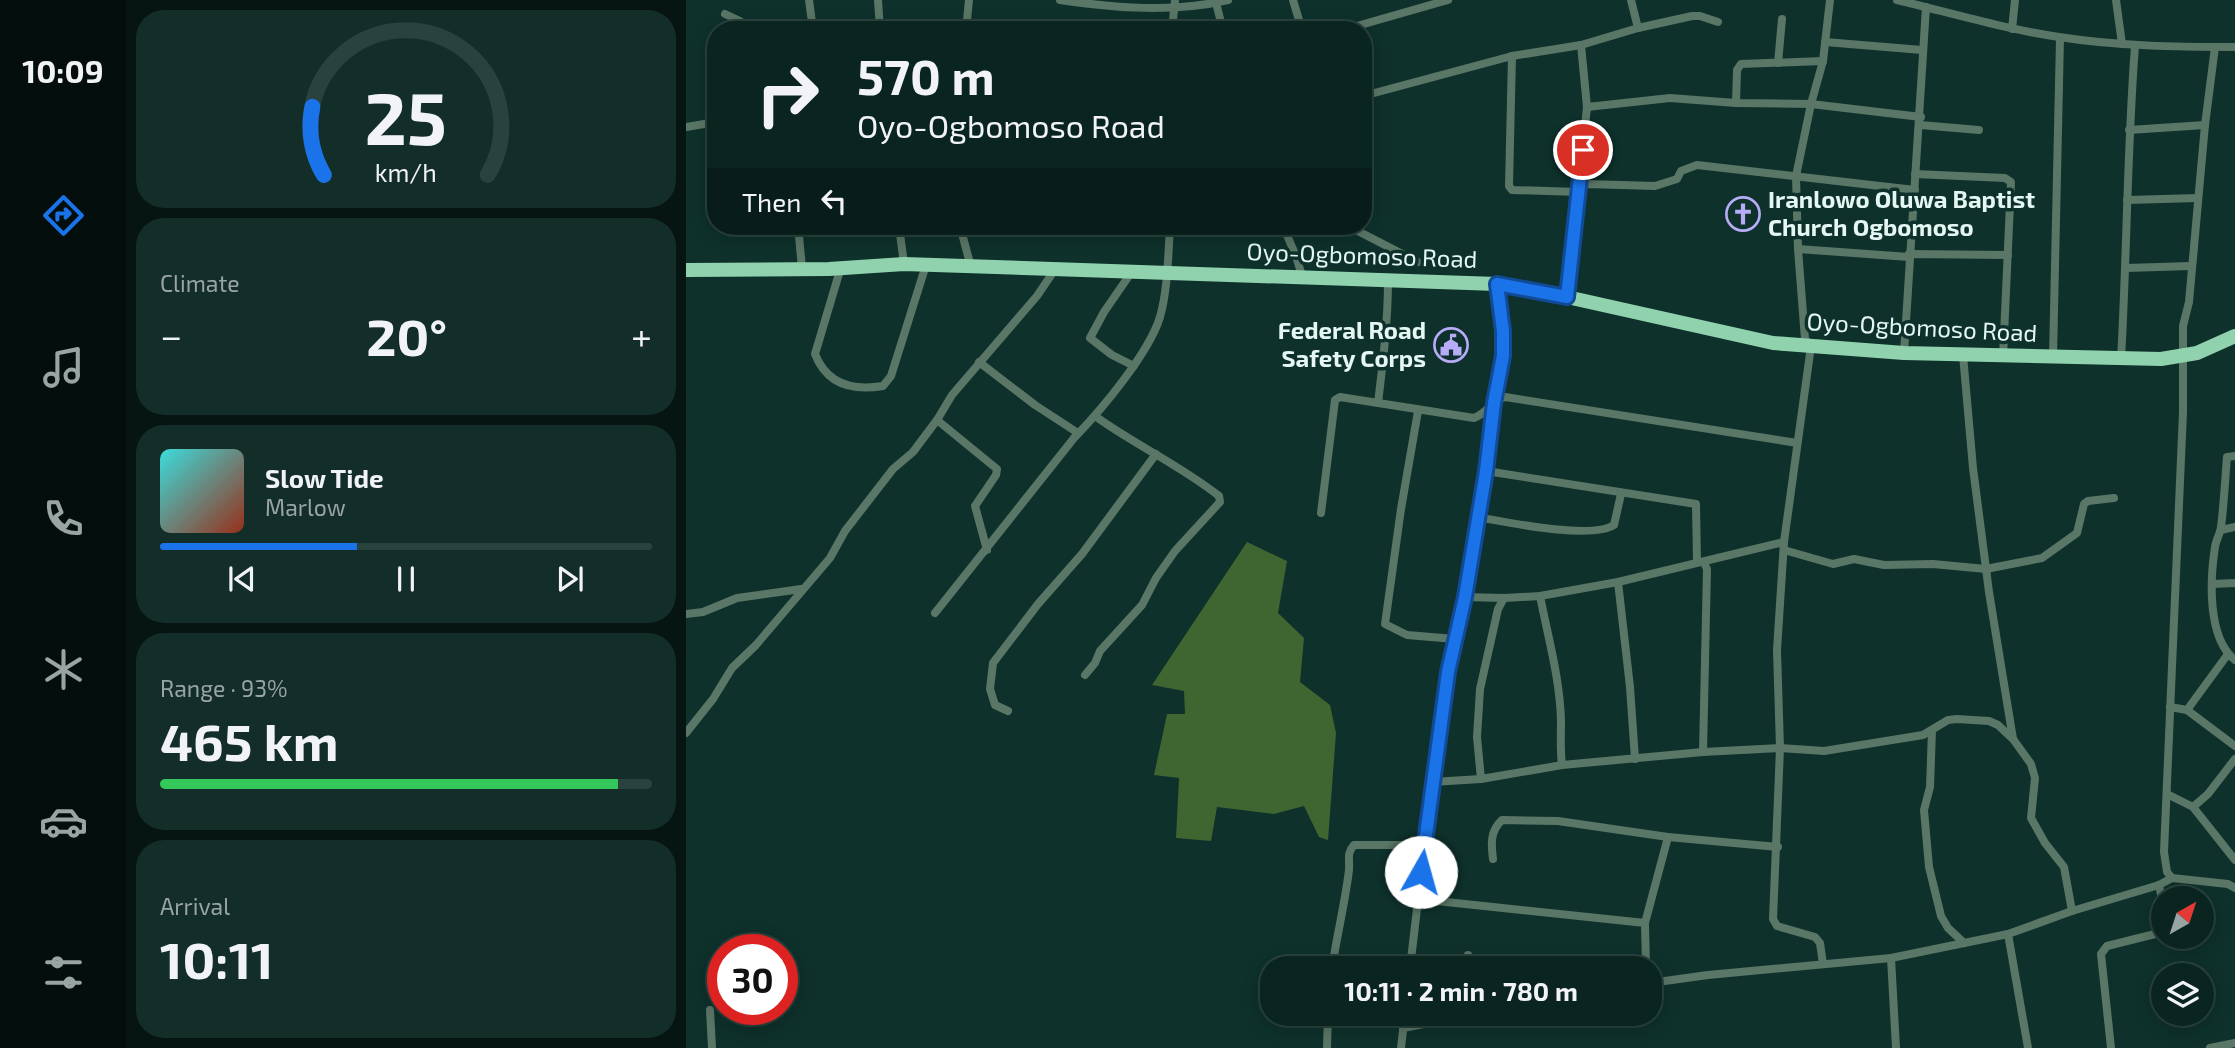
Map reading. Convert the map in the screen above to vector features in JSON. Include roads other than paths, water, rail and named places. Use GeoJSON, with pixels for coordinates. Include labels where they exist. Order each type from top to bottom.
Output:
{"type":"FeatureCollection","features":[{"type":"Feature","properties":{"kind":"highway","name":"Oyo-Ogbomoso Road"},"geometry":{"type":"LineString","coordinates":[[686,270],[829,269],[904,264],[1497,284],[1567,297],[1752,340],[1904,353],[2161,359],[2197,353],[2235,336]]}},
{"type":"Feature","properties":{"kind":"street"},"geometry":{"type":"LineString","coordinates":[[809,0],[812,21]]}},
{"type":"Feature","properties":{"kind":"street"},"geometry":{"type":"LineString","coordinates":[[878,0],[879,21]]}},
{"type":"Feature","properties":{"kind":"street"},"geometry":{"type":"LineString","coordinates":[[967,21],[969,0]]}},
{"type":"Feature","properties":{"kind":"street"},"geometry":{"type":"LineString","coordinates":[[1060,0],[1097,5],[1216,3],[1228,0]]}},
{"type":"Feature","properties":{"kind":"street"},"geometry":{"type":"LineString","coordinates":[[1293,0],[1299,21]]}},
{"type":"Feature","properties":{"kind":"street"},"geometry":{"type":"LineString","coordinates":[[1372,22],[1447,0]]}},
{"type":"Feature","properties":{"kind":"street"},"geometry":{"type":"LineString","coordinates":[[1632,0],[1637,28]]}},
{"type":"Feature","properties":{"kind":"street"},"geometry":{"type":"LineString","coordinates":[[1823,964],[1820,943],[1815,937],[1777,926],[1773,919],[1780,748],[1777,650],[1784,546],[1811,346],[1805,339],[1796,176],[1823,61],[1830,0]]}},
{"type":"Feature","properties":{"kind":"street"},"geometry":{"type":"LineString","coordinates":[[1897,0],[2012,29],[2060,38],[2135,46],[2235,47]]}},
{"type":"Feature","properties":{"kind":"street"},"geometry":{"type":"LineString","coordinates":[[2012,29],[2015,0]]}},
{"type":"Feature","properties":{"kind":"street"},"geometry":{"type":"LineString","coordinates":[[2116,0],[2122,44]]}},
{"type":"Feature","properties":{"kind":"street"},"geometry":{"type":"LineString","coordinates":[[1216,3],[1221,21]]}},
{"type":"Feature","properties":{"kind":"street"},"geometry":{"type":"LineString","coordinates":[[1904,353],[1926,7]]}},
{"type":"Feature","properties":{"kind":"street"},"geometry":{"type":"LineString","coordinates":[[725,14],[740,21]]}},
{"type":"Feature","properties":{"kind":"street"},"geometry":{"type":"LineString","coordinates":[[1372,94],[1512,56],[1581,45],[1637,28],[1692,16],[1718,22]]}},
{"type":"Feature","properties":{"kind":"street"},"geometry":{"type":"LineString","coordinates":[[1778,63],[1782,19]]}},
{"type":"Feature","properties":{"kind":"street"},"geometry":{"type":"LineString","coordinates":[[2053,357],[2060,38]]}},
{"type":"Feature","properties":{"kind":"street"},"geometry":{"type":"LineString","coordinates":[[1825,42],[1922,50]]}},
{"type":"Feature","properties":{"kind":"street"},"geometry":{"type":"LineString","coordinates":[[1567,297],[1587,107],[1581,45]]}},
{"type":"Feature","properties":{"kind":"street"},"geometry":{"type":"LineString","coordinates":[[2121,359],[2129,130],[2135,46]]}},
{"type":"Feature","properties":{"kind":"street"},"geometry":{"type":"LineString","coordinates":[[2172,878],[2165,864],[2164,852],[2183,326],[2189,302],[2215,47]]}},
{"type":"Feature","properties":{"kind":"street"},"geometry":{"type":"LineString","coordinates":[[1512,56],[1509,186],[1517,190],[1579,192]]}},
{"type":"Feature","properties":{"kind":"street"},"geometry":{"type":"LineString","coordinates":[[1736,103],[1738,67],[1741,64],[1823,61]]}},
{"type":"Feature","properties":{"kind":"street"},"geometry":{"type":"LineString","coordinates":[[1587,107],[1660,98],[1811,104],[1979,130]]}},
{"type":"Feature","properties":{"kind":"street"},"geometry":{"type":"LineString","coordinates":[[686,127],[707,124]]}},
{"type":"Feature","properties":{"kind":"street"},"geometry":{"type":"LineString","coordinates":[[2129,130],[2205,125]]}},
{"type":"Feature","properties":{"kind":"street"},"geometry":{"type":"LineString","coordinates":[[1579,192],[1586,184],[1655,186],[1677,179],[1681,171],[1697,165],[1915,190]]}},
{"type":"Feature","properties":{"kind":"street"},"geometry":{"type":"LineString","coordinates":[[1915,174],[2005,178],[2011,182],[2003,357]]}},
{"type":"Feature","properties":{"kind":"street"},"geometry":{"type":"LineString","coordinates":[[2127,200],[2198,198]]}},
{"type":"Feature","properties":{"kind":"street"},"geometry":{"type":"LineString","coordinates":[[799,235],[802,268]]}},
{"type":"Feature","properties":{"kind":"street"},"geometry":{"type":"LineString","coordinates":[[900,235],[904,264]]}},
{"type":"Feature","properties":{"kind":"street"},"geometry":{"type":"LineString","coordinates":[[962,235],[971,267]]}},
{"type":"Feature","properties":{"kind":"street"},"geometry":{"type":"LineString","coordinates":[[1074,437],[1095,416],[1135,366],[1160,319],[1168,271],[1170,235]]}},
{"type":"Feature","properties":{"kind":"street"},"geometry":{"type":"LineString","coordinates":[[1287,235],[1302,276]]}},
{"type":"Feature","properties":{"kind":"street"},"geometry":{"type":"LineString","coordinates":[[1369,235],[1418,261]]}},
{"type":"Feature","properties":{"kind":"street"},"geometry":{"type":"LineString","coordinates":[[1798,249],[1909,257],[1909,254],[2008,255]]}},
{"type":"Feature","properties":{"kind":"street"},"geometry":{"type":"LineString","coordinates":[[841,267],[815,354],[818,363],[839,384],[871,388],[883,386],[891,376],[926,265]]}},
{"type":"Feature","properties":{"kind":"street"},"geometry":{"type":"LineString","coordinates":[[2126,268],[2192,266]]}},
{"type":"Feature","properties":{"kind":"street"},"geometry":{"type":"LineString","coordinates":[[686,733],[713,699],[732,668],[756,645],[830,558],[845,531],[893,469],[913,453],[952,395],[1037,296],[1056,268]]}},
{"type":"Feature","properties":{"kind":"street"},"geometry":{"type":"LineString","coordinates":[[1133,270],[1090,338],[1112,355],[1135,366]]}},
{"type":"Feature","properties":{"kind":"street"},"geometry":{"type":"LineString","coordinates":[[1378,403],[1384,327],[1388,314],[1388,280]]}},
{"type":"Feature","properties":{"kind":"street"},"geometry":{"type":"LineString","coordinates":[[1411,956],[1432,782],[1486,471],[1503,356],[1497,284]]}},
{"type":"Feature","properties":{"kind":"street"},"geometry":{"type":"LineString","coordinates":[[1963,355],[1973,468],[1986,569],[2013,739]]}},
{"type":"Feature","properties":{"kind":"street"},"geometry":{"type":"LineString","coordinates":[[935,613],[1078,432],[1035,405],[979,362]]}},
{"type":"Feature","properties":{"kind":"street"},"geometry":{"type":"LineString","coordinates":[[1321,513],[1335,400],[1339,397],[1474,418],[1505,397],[1797,443]]}},
{"type":"Feature","properties":{"kind":"street"},"geometry":{"type":"LineString","coordinates":[[1418,411],[1385,624],[1407,635],[1455,639]]}},
{"type":"Feature","properties":{"kind":"street"},"geometry":{"type":"LineString","coordinates":[[1085,675],[1095,663],[1100,651],[1142,605],[1156,578],[1175,551],[1220,502],[1219,496],[1199,480],[1125,437],[1095,416]]}},
{"type":"Feature","properties":{"kind":"street"},"geometry":{"type":"LineString","coordinates":[[937,420],[997,470],[975,506],[987,550]]}},
{"type":"Feature","properties":{"kind":"street"},"geometry":{"type":"LineString","coordinates":[[1008,710],[995,705],[990,689],[993,663],[1038,604],[1082,554],[1156,454]]}},
{"type":"Feature","properties":{"kind":"street"},"geometry":{"type":"LineString","coordinates":[[2187,710],[2231,657],[2216,628],[2212,584],[2216,543],[2221,530],[2227,457],[2235,456]]}},
{"type":"Feature","properties":{"kind":"street"},"geometry":{"type":"LineString","coordinates":[[1486,471],[1696,504],[1697,561]]}},
{"type":"Feature","properties":{"kind":"street"},"geometry":{"type":"LineString","coordinates":[[1477,517],[1556,531],[1607,529],[1614,525],[1621,494]]}},
{"type":"Feature","properties":{"kind":"street"},"geometry":{"type":"LineString","coordinates":[[1465,597],[1540,596],[1618,582],[1697,561],[1784,546],[1833,564],[1854,559],[1884,565],[1933,564],[1986,569],[2042,558],[2077,533],[2084,504],[2088,501],[2114,498]]}},
{"type":"Feature","properties":{"kind":"street"},"geometry":{"type":"LineString","coordinates":[[2221,530],[2235,527]]}},
{"type":"Feature","properties":{"kind":"street"},"geometry":{"type":"LineString","coordinates":[[1697,561],[1707,569],[1703,752]]}},
{"type":"Feature","properties":{"kind":"street"},"geometry":{"type":"LineString","coordinates":[[1618,582],[1635,759]]}},
{"type":"Feature","properties":{"kind":"street"},"geometry":{"type":"LineString","coordinates":[[2212,584],[2235,583]]}},
{"type":"Feature","properties":{"kind":"street"},"geometry":{"type":"LineString","coordinates":[[686,614],[703,612],[737,598],[801,589]]}},
{"type":"Feature","properties":{"kind":"street"},"geometry":{"type":"LineString","coordinates":[[1540,596],[1556,678],[1562,765]]}},
{"type":"Feature","properties":{"kind":"street"},"geometry":{"type":"LineString","coordinates":[[1480,779],[1477,737],[1480,690],[1497,609],[1504,598]]}},
{"type":"Feature","properties":{"kind":"street"},"geometry":{"type":"LineString","coordinates":[[2170,707],[2187,710],[2235,746]]}},
{"type":"Feature","properties":{"kind":"street"},"geometry":{"type":"LineString","coordinates":[[1432,782],[1480,779],[1562,765],[1703,752],[1780,748],[1824,751],[1911,737],[1932,730],[1948,720],[1981,719],[1998,725],[2013,739],[2031,764],[2035,778],[2031,818],[2045,843],[2064,867],[2073,911]]}},
{"type":"Feature","properties":{"kind":"street"},"geometry":{"type":"LineString","coordinates":[[1932,730],[1930,787],[1924,810],[1929,867],[1941,916],[1948,928],[1964,943]]}},
{"type":"Feature","properties":{"kind":"street"},"geometry":{"type":"LineString","coordinates":[[2193,807],[2208,794],[2235,759]]}},
{"type":"Feature","properties":{"kind":"street"},"geometry":{"type":"LineString","coordinates":[[2167,794],[2193,807],[2235,860]]}},
{"type":"Feature","properties":{"kind":"street"},"geometry":{"type":"LineString","coordinates":[[1493,859],[1491,842],[1495,827],[1502,820],[1558,821],[1778,847]]}},
{"type":"Feature","properties":{"kind":"street"},"geometry":{"type":"LineString","coordinates":[[1646,956],[1645,923],[1668,836]]}},
{"type":"Feature","properties":{"kind":"street"},"geometry":{"type":"LineString","coordinates":[[1334,956],[1346,895],[1348,854],[1351,848],[1354,845],[1425,845]]}},
{"type":"Feature","properties":{"kind":"street"},"geometry":{"type":"LineString","coordinates":[[1662,981],[1891,958],[2008,934],[2160,885],[2172,878],[2233,884]]}},
{"type":"Feature","properties":{"kind":"street"},"geometry":{"type":"LineString","coordinates":[[1418,899],[1645,923]]}},
{"type":"Feature","properties":{"kind":"street"},"geometry":{"type":"LineString","coordinates":[[2008,934],[2028,1048]]}},
{"type":"Feature","properties":{"kind":"street"},"geometry":{"type":"LineString","coordinates":[[2111,1048],[2101,954],[2107,946],[2151,935]]}},
{"type":"Feature","properties":{"kind":"street"},"geometry":{"type":"LineString","coordinates":[[1891,958],[1896,1048]]}},
{"type":"Feature","properties":{"kind":"street"},"geometry":{"type":"LineString","coordinates":[[711,1025],[712,1048]]}},
{"type":"Feature","properties":{"kind":"street"},"geometry":{"type":"LineString","coordinates":[[1327,1048],[1328,1026]]}},
{"type":"Feature","properties":{"kind":"street"},"geometry":{"type":"LineString","coordinates":[[1401,1048],[1403,1028],[1413,1026]]}},
{"type":"Feature","properties":{"kind":"street"},"geometry":{"type":"LineString","coordinates":[[2210,1048],[2235,1043]]}},
{"type":"Feature","properties":{"kind":"place","name":"Iranlowo Oluwa Baptist Church Ogbomoso"},"geometry":{"type":"Point","coordinates":[1743,214]}},
{"type":"Feature","properties":{"kind":"place","name":"Federal Road Safety Corps"},"geometry":{"type":"Point","coordinates":[1451,345]}}]}
